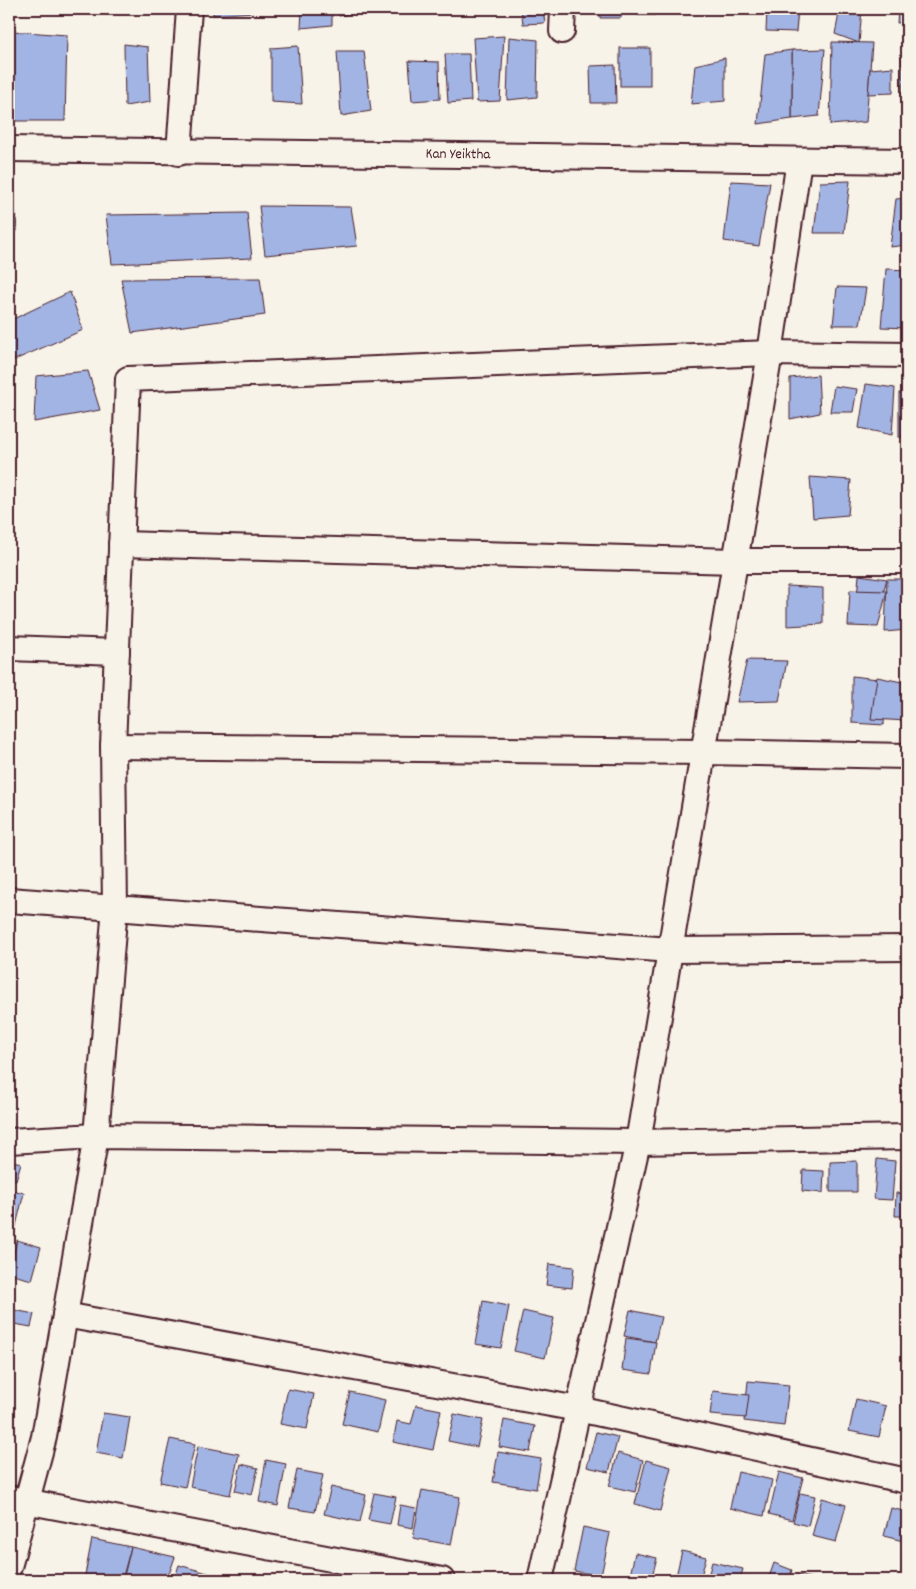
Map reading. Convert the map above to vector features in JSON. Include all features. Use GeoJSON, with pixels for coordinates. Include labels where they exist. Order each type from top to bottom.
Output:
{"type":"FeatureCollection","features":[{"type":"Feature","properties":{"kind":"street"},"geometry":{"type":"LineString","coordinates":[[179,153],[189,9]]}},
{"type":"Feature","properties":{"kind":"street","name":"Kan Yeiktha"},"geometry":{"type":"LineString","coordinates":[[9,149],[179,153],[907,161]]}},
{"type":"Feature","properties":{"kind":"street"},"geometry":{"type":"LineString","coordinates":[[540,1580],[638,1142],[770,353],[799,160]]}},
{"type":"Feature","properties":{"kind":"street"},"geometry":{"type":"LineString","coordinates":[[9,1567],[18,1500],[44,1437],[96,1136],[115,907],[113,746],[128,379],[770,353],[907,355]]}},
{"type":"Feature","properties":{"kind":"street"},"geometry":{"type":"LineString","coordinates":[[121,544],[735,561],[907,561]]}},
{"type":"Feature","properties":{"kind":"street"},"geometry":{"type":"LineString","coordinates":[[9,648],[117,652]]}},
{"type":"Feature","properties":{"kind":"street"},"geometry":{"type":"LineString","coordinates":[[113,746],[907,756]]}},
{"type":"Feature","properties":{"kind":"street"},"geometry":{"type":"LineString","coordinates":[[9,900],[670,950],[907,948]]}},
{"type":"Feature","properties":{"kind":"street"},"geometry":{"type":"LineString","coordinates":[[9,1141],[96,1136],[638,1142],[907,1137]]}},
{"type":"Feature","properties":{"kind":"street"},"geometry":{"type":"LineString","coordinates":[[65,1316],[578,1409],[907,1481]]}},
{"type":"Feature","properties":{"kind":"street"},"geometry":{"type":"LineString","coordinates":[[18,1500],[442,1580]]}},
{"type":"Feature","properties":{"kind":"building"},"geometry":{"type":"Polygon","coordinates":[[[213,9],[253,9],[253,12],[213,15],[213,9]]]}},
{"type":"Feature","properties":{"kind":"building"},"geometry":{"type":"Polygon","coordinates":[[[302,9],[332,9],[332,25],[301,28],[302,9]]]}},
{"type":"Feature","properties":{"kind":"building"},"geometry":{"type":"Polygon","coordinates":[[[339,9],[375,9],[339,16],[339,9]]]}},
{"type":"Feature","properties":{"kind":"building"},"geometry":{"type":"Polygon","coordinates":[[[521,9],[543,9],[545,23],[523,24],[521,9]]]}},
{"type":"Feature","properties":{"kind":"building"},"geometry":{"type":"Polygon","coordinates":[[[600,9],[622,9],[621,18],[600,18],[600,9]]]}},
{"type":"Feature","properties":{"kind":"building"},"geometry":{"type":"Polygon","coordinates":[[[638,9],[655,9],[655,15],[638,15],[638,9]]]}},
{"type":"Feature","properties":{"kind":"building"},"geometry":{"type":"Polygon","coordinates":[[[655,9],[674,9],[674,14],[655,14],[655,9]]]}},
{"type":"Feature","properties":{"kind":"building"},"geometry":{"type":"Polygon","coordinates":[[[767,9],[798,9],[796,32],[766,31],[767,9]]]}},
{"type":"Feature","properties":{"kind":"building"},"geometry":{"type":"Polygon","coordinates":[[[840,9],[862,9],[859,43],[835,34],[840,9]]]}},
{"type":"Feature","properties":{"kind":"building"},"geometry":{"type":"Polygon","coordinates":[[[898,9],[907,9],[907,22],[897,23],[898,9]]]}},
{"type":"Feature","properties":{"kind":"building"},"geometry":{"type":"Polygon","coordinates":[[[12,31],[67,35],[65,121],[9,121],[12,31]]]}},
{"type":"Feature","properties":{"kind":"building"},"geometry":{"type":"Polygon","coordinates":[[[504,36],[500,101],[477,102],[473,38],[504,36]]]}},
{"type":"Feature","properties":{"kind":"building"},"geometry":{"type":"Polygon","coordinates":[[[509,37],[538,40],[537,97],[507,100],[509,37]]]}},
{"type":"Feature","properties":{"kind":"building"},"geometry":{"type":"Polygon","coordinates":[[[832,42],[872,43],[866,122],[830,125],[832,42]]]}},
{"type":"Feature","properties":{"kind":"building"},"geometry":{"type":"Polygon","coordinates":[[[124,44],[148,47],[150,102],[125,106],[124,44]]]}},
{"type":"Feature","properties":{"kind":"building"},"geometry":{"type":"Polygon","coordinates":[[[298,46],[302,104],[271,102],[271,48],[298,46]]]}},
{"type":"Feature","properties":{"kind":"building"},"geometry":{"type":"Polygon","coordinates":[[[620,48],[650,48],[650,86],[620,86],[620,48]]]}},
{"type":"Feature","properties":{"kind":"building"},"geometry":{"type":"Polygon","coordinates":[[[825,49],[819,116],[792,119],[792,50],[825,49]]]}},
{"type":"Feature","properties":{"kind":"building"},"geometry":{"type":"Polygon","coordinates":[[[792,50],[792,119],[758,124],[765,54],[792,50]]]}},
{"type":"Feature","properties":{"kind":"building"},"geometry":{"type":"Polygon","coordinates":[[[337,51],[364,51],[371,111],[341,116],[337,51]]]}},
{"type":"Feature","properties":{"kind":"building"},"geometry":{"type":"Polygon","coordinates":[[[445,54],[469,54],[471,101],[448,103],[445,54]]]}},
{"type":"Feature","properties":{"kind":"building"},"geometry":{"type":"Polygon","coordinates":[[[907,56],[907,108],[902,109],[902,57],[907,56]]]}},
{"type":"Feature","properties":{"kind":"building"},"geometry":{"type":"Polygon","coordinates":[[[725,58],[725,101],[691,104],[695,65],[725,58]]]}},
{"type":"Feature","properties":{"kind":"building"},"geometry":{"type":"Polygon","coordinates":[[[409,61],[439,62],[440,99],[412,101],[409,61]]]}},
{"type":"Feature","properties":{"kind":"building"},"geometry":{"type":"Polygon","coordinates":[[[615,65],[616,103],[591,103],[590,66],[615,65]]]}},
{"type":"Feature","properties":{"kind":"building"},"geometry":{"type":"Polygon","coordinates":[[[893,67],[893,93],[868,94],[870,69],[893,67]]]}},
{"type":"Feature","properties":{"kind":"building"},"geometry":{"type":"Polygon","coordinates":[[[9,174],[13,174],[17,231],[9,232],[9,174]]]}},
{"type":"Feature","properties":{"kind":"building"},"geometry":{"type":"Polygon","coordinates":[[[731,181],[770,183],[759,246],[724,241],[731,181]]]}},
{"type":"Feature","properties":{"kind":"building"},"geometry":{"type":"Polygon","coordinates":[[[850,181],[844,233],[814,233],[820,182],[850,181]]]}},
{"type":"Feature","properties":{"kind":"building"},"geometry":{"type":"Polygon","coordinates":[[[907,198],[907,245],[890,247],[896,199],[907,198]]]}},
{"type":"Feature","properties":{"kind":"building"},"geometry":{"type":"Polygon","coordinates":[[[259,206],[351,207],[357,246],[265,255],[259,206]]]}},
{"type":"Feature","properties":{"kind":"building"},"geometry":{"type":"Polygon","coordinates":[[[247,213],[252,258],[112,264],[106,215],[247,213]]]}},
{"type":"Feature","properties":{"kind":"building"},"geometry":{"type":"Polygon","coordinates":[[[886,269],[907,270],[907,328],[881,327],[886,269]]]}},
{"type":"Feature","properties":{"kind":"building"},"geometry":{"type":"Polygon","coordinates":[[[260,278],[265,315],[132,333],[121,279],[260,278]]]}},
{"type":"Feature","properties":{"kind":"building"},"geometry":{"type":"Polygon","coordinates":[[[837,287],[866,288],[860,325],[833,325],[837,287]]]}},
{"type":"Feature","properties":{"kind":"building"},"geometry":{"type":"Polygon","coordinates":[[[70,292],[83,330],[10,362],[9,321],[70,292]]]}},
{"type":"Feature","properties":{"kind":"building"},"geometry":{"type":"Polygon","coordinates":[[[88,371],[100,410],[34,422],[36,376],[88,371]]]}},
{"type":"Feature","properties":{"kind":"building"},"geometry":{"type":"Polygon","coordinates":[[[818,375],[820,413],[790,419],[790,378],[818,375]]]}},
{"type":"Feature","properties":{"kind":"building"},"geometry":{"type":"Polygon","coordinates":[[[866,384],[895,388],[892,435],[859,428],[866,384]]]}},
{"type":"Feature","properties":{"kind":"building"},"geometry":{"type":"Polygon","coordinates":[[[834,386],[857,389],[853,412],[830,412],[834,386]]]}},
{"type":"Feature","properties":{"kind":"building"},"geometry":{"type":"Polygon","coordinates":[[[899,393],[907,393],[907,437],[899,437],[899,393]]]}},
{"type":"Feature","properties":{"kind":"building"},"geometry":{"type":"Polygon","coordinates":[[[810,477],[851,480],[848,515],[813,518],[810,477]]]}},
{"type":"Feature","properties":{"kind":"building"},"geometry":{"type":"Polygon","coordinates":[[[859,575],[887,579],[876,616],[855,619],[859,575]]]}},
{"type":"Feature","properties":{"kind":"building"},"geometry":{"type":"Polygon","coordinates":[[[887,579],[907,579],[907,630],[885,632],[887,579]]]}},
{"type":"Feature","properties":{"kind":"building"},"geometry":{"type":"Polygon","coordinates":[[[787,586],[823,588],[823,624],[787,626],[787,586]]]}},
{"type":"Feature","properties":{"kind":"building"},"geometry":{"type":"Polygon","coordinates":[[[850,590],[887,591],[878,627],[848,626],[850,590]]]}},
{"type":"Feature","properties":{"kind":"building"},"geometry":{"type":"Polygon","coordinates":[[[747,660],[787,661],[779,701],[737,702],[747,660]]]}},
{"type":"Feature","properties":{"kind":"building"},"geometry":{"type":"Polygon","coordinates":[[[852,676],[886,680],[884,725],[852,723],[852,676]]]}},
{"type":"Feature","properties":{"kind":"building"},"geometry":{"type":"Polygon","coordinates":[[[877,677],[907,683],[907,721],[871,719],[877,677]]]}},
{"type":"Feature","properties":{"kind":"building"},"geometry":{"type":"Polygon","coordinates":[[[877,1159],[895,1161],[892,1200],[874,1199],[877,1159]]]}},
{"type":"Feature","properties":{"kind":"building"},"geometry":{"type":"Polygon","coordinates":[[[9,1160],[21,1163],[16,1180],[9,1178],[9,1160]]]}},
{"type":"Feature","properties":{"kind":"building"},"geometry":{"type":"Polygon","coordinates":[[[857,1161],[857,1192],[830,1192],[830,1162],[857,1161]]]}},
{"type":"Feature","properties":{"kind":"building"},"geometry":{"type":"Polygon","coordinates":[[[902,1164],[907,1164],[907,1190],[901,1190],[902,1164]]]}},
{"type":"Feature","properties":{"kind":"building"},"geometry":{"type":"Polygon","coordinates":[[[803,1170],[824,1171],[823,1193],[802,1191],[803,1170]]]}},
{"type":"Feature","properties":{"kind":"building"},"geometry":{"type":"Polygon","coordinates":[[[9,1189],[24,1193],[14,1234],[9,1232],[9,1189]]]}},
{"type":"Feature","properties":{"kind":"building"},"geometry":{"type":"Polygon","coordinates":[[[896,1193],[907,1194],[907,1216],[895,1216],[896,1193]]]}},
{"type":"Feature","properties":{"kind":"building"},"geometry":{"type":"Polygon","coordinates":[[[907,1225],[907,1274],[906,1274],[902,1226],[907,1225]]]}},
{"type":"Feature","properties":{"kind":"building"},"geometry":{"type":"Polygon","coordinates":[[[9,1234],[15,1236],[13,1246],[9,1245],[9,1234]]]}},
{"type":"Feature","properties":{"kind":"building"},"geometry":{"type":"Polygon","coordinates":[[[17,1240],[41,1247],[32,1280],[9,1274],[17,1240]]]}},
{"type":"Feature","properties":{"kind":"building"},"geometry":{"type":"Polygon","coordinates":[[[549,1264],[574,1267],[572,1288],[546,1285],[549,1264]]]}},
{"type":"Feature","properties":{"kind":"building"},"geometry":{"type":"Polygon","coordinates":[[[483,1301],[509,1306],[501,1348],[475,1344],[483,1301]]]}},
{"type":"Feature","properties":{"kind":"building"},"geometry":{"type":"Polygon","coordinates":[[[9,1309],[34,1314],[31,1327],[9,1323],[9,1309]]]}},
{"type":"Feature","properties":{"kind":"building"},"geometry":{"type":"Polygon","coordinates":[[[630,1310],[661,1317],[655,1342],[624,1336],[630,1310]]]}},
{"type":"Feature","properties":{"kind":"building"},"geometry":{"type":"Polygon","coordinates":[[[523,1311],[554,1318],[545,1358],[514,1351],[523,1311]]]}},
{"type":"Feature","properties":{"kind":"building"},"geometry":{"type":"Polygon","coordinates":[[[9,1332],[13,1333],[11,1345],[9,1345],[9,1332]]]}},
{"type":"Feature","properties":{"kind":"building"},"geometry":{"type":"Polygon","coordinates":[[[626,1338],[656,1342],[651,1374],[622,1370],[626,1338]]]}},
{"type":"Feature","properties":{"kind":"building"},"geometry":{"type":"Polygon","coordinates":[[[748,1381],[789,1385],[784,1426],[744,1421],[748,1381]]]}},
{"type":"Feature","properties":{"kind":"building"},"geometry":{"type":"Polygon","coordinates":[[[288,1389],[314,1394],[307,1429],[280,1424],[288,1389]]]}},
{"type":"Feature","properties":{"kind":"building"},"geometry":{"type":"Polygon","coordinates":[[[713,1391],[749,1395],[746,1418],[710,1415],[713,1391]]]}},
{"type":"Feature","properties":{"kind":"building"},"geometry":{"type":"Polygon","coordinates":[[[350,1392],[385,1400],[378,1432],[342,1424],[350,1392]]]}},
{"type":"Feature","properties":{"kind":"building"},"geometry":{"type":"Polygon","coordinates":[[[856,1399],[886,1406],[879,1437],[849,1431],[856,1399]]]}},
{"type":"Feature","properties":{"kind":"building"},"geometry":{"type":"Polygon","coordinates":[[[416,1405],[441,1410],[433,1450],[393,1442],[397,1421],[411,1424],[416,1405]]]}},
{"type":"Feature","properties":{"kind":"building"},"geometry":{"type":"Polygon","coordinates":[[[103,1413],[130,1417],[123,1458],[96,1453],[103,1413]]]}},
{"type":"Feature","properties":{"kind":"building"},"geometry":{"type":"Polygon","coordinates":[[[907,1413],[907,1438],[902,1436],[907,1413]]]}},
{"type":"Feature","properties":{"kind":"building"},"geometry":{"type":"Polygon","coordinates":[[[454,1414],[483,1420],[477,1447],[448,1441],[454,1414]]]}},
{"type":"Feature","properties":{"kind":"building"},"geometry":{"type":"Polygon","coordinates":[[[504,1420],[535,1426],[530,1452],[499,1447],[504,1420]]]}},
{"type":"Feature","properties":{"kind":"building"},"geometry":{"type":"Polygon","coordinates":[[[596,1432],[618,1437],[609,1472],[587,1467],[596,1432]]]}},
{"type":"Feature","properties":{"kind":"building"},"geometry":{"type":"Polygon","coordinates":[[[170,1439],[195,1444],[185,1487],[160,1482],[170,1439]]]}},
{"type":"Feature","properties":{"kind":"building"},"geometry":{"type":"Polygon","coordinates":[[[198,1446],[239,1454],[230,1495],[190,1487],[198,1446]]]}},
{"type":"Feature","properties":{"kind":"building"},"geometry":{"type":"Polygon","coordinates":[[[498,1452],[541,1459],[536,1489],[493,1482],[498,1452]]]}},
{"type":"Feature","properties":{"kind":"building"},"geometry":{"type":"Polygon","coordinates":[[[618,1453],[643,1460],[635,1492],[609,1486],[618,1453]]]}},
{"type":"Feature","properties":{"kind":"building"},"geometry":{"type":"Polygon","coordinates":[[[266,1460],[286,1464],[278,1506],[259,1502],[266,1460]]]}},
{"type":"Feature","properties":{"kind":"building"},"geometry":{"type":"Polygon","coordinates":[[[646,1460],[671,1467],[660,1511],[635,1504],[646,1460]]]}},
{"type":"Feature","properties":{"kind":"building"},"geometry":{"type":"Polygon","coordinates":[[[241,1464],[258,1468],[252,1495],[235,1491],[241,1464]]]}},
{"type":"Feature","properties":{"kind":"building"},"geometry":{"type":"Polygon","coordinates":[[[297,1470],[323,1475],[315,1512],[289,1508],[297,1470]]]}},
{"type":"Feature","properties":{"kind":"building"},"geometry":{"type":"Polygon","coordinates":[[[738,1472],[772,1480],[764,1516],[730,1508],[738,1472]]]}},
{"type":"Feature","properties":{"kind":"building"},"geometry":{"type":"Polygon","coordinates":[[[779,1472],[803,1478],[792,1520],[769,1514],[779,1472]]]}},
{"type":"Feature","properties":{"kind":"building"},"geometry":{"type":"Polygon","coordinates":[[[331,1487],[366,1495],[360,1522],[324,1514],[331,1487]]]}},
{"type":"Feature","properties":{"kind":"building"},"geometry":{"type":"Polygon","coordinates":[[[422,1490],[460,1497],[451,1545],[413,1538],[422,1490]]]}},
{"type":"Feature","properties":{"kind":"building"},"geometry":{"type":"Polygon","coordinates":[[[374,1493],[396,1497],[390,1524],[368,1520],[374,1493]]]}},
{"type":"Feature","properties":{"kind":"building"},"geometry":{"type":"Polygon","coordinates":[[[800,1493],[815,1496],[808,1526],[793,1522],[800,1493]]]}},
{"type":"Feature","properties":{"kind":"building"},"geometry":{"type":"Polygon","coordinates":[[[822,1498],[846,1505],[836,1542],[812,1536],[822,1498]]]}},
{"type":"Feature","properties":{"kind":"building"},"geometry":{"type":"Polygon","coordinates":[[[400,1505],[416,1508],[413,1528],[397,1525],[400,1505]]]}},
{"type":"Feature","properties":{"kind":"building"},"geometry":{"type":"Polygon","coordinates":[[[891,1508],[907,1512],[907,1525],[903,1541],[884,1536],[891,1508]]]}},
{"type":"Feature","properties":{"kind":"building"},"geometry":{"type":"Polygon","coordinates":[[[583,1527],[610,1533],[601,1576],[574,1571],[583,1527]]]}},
{"type":"Feature","properties":{"kind":"building"},"geometry":{"type":"Polygon","coordinates":[[[907,1536],[907,1560],[902,1559],[907,1536]]]}},
{"type":"Feature","properties":{"kind":"building"},"geometry":{"type":"Polygon","coordinates":[[[92,1539],[131,1547],[122,1580],[84,1580],[92,1539]]]}},
{"type":"Feature","properties":{"kind":"building"},"geometry":{"type":"Polygon","coordinates":[[[131,1547],[175,1557],[167,1580],[123,1580],[131,1547]]]}},
{"type":"Feature","properties":{"kind":"building"},"geometry":{"type":"Polygon","coordinates":[[[682,1551],[706,1557],[700,1580],[675,1580],[682,1551]]]}},
{"type":"Feature","properties":{"kind":"building"},"geometry":{"type":"Polygon","coordinates":[[[635,1553],[657,1558],[651,1580],[629,1580],[635,1553]]]}},
{"type":"Feature","properties":{"kind":"building"},"geometry":{"type":"Polygon","coordinates":[[[712,1562],[743,1569],[740,1580],[707,1580],[712,1562]]]}},
{"type":"Feature","properties":{"kind":"building"},"geometry":{"type":"Polygon","coordinates":[[[774,1563],[792,1570],[789,1580],[768,1580],[774,1563]]]}},
{"type":"Feature","properties":{"kind":"building"},"geometry":{"type":"Polygon","coordinates":[[[179,1565],[211,1574],[209,1580],[174,1580],[179,1565]]]}},
{"type":"Feature","properties":{"kind":"building"},"geometry":{"type":"Polygon","coordinates":[[[797,1575],[818,1580],[796,1580],[797,1575]]]}}]}
